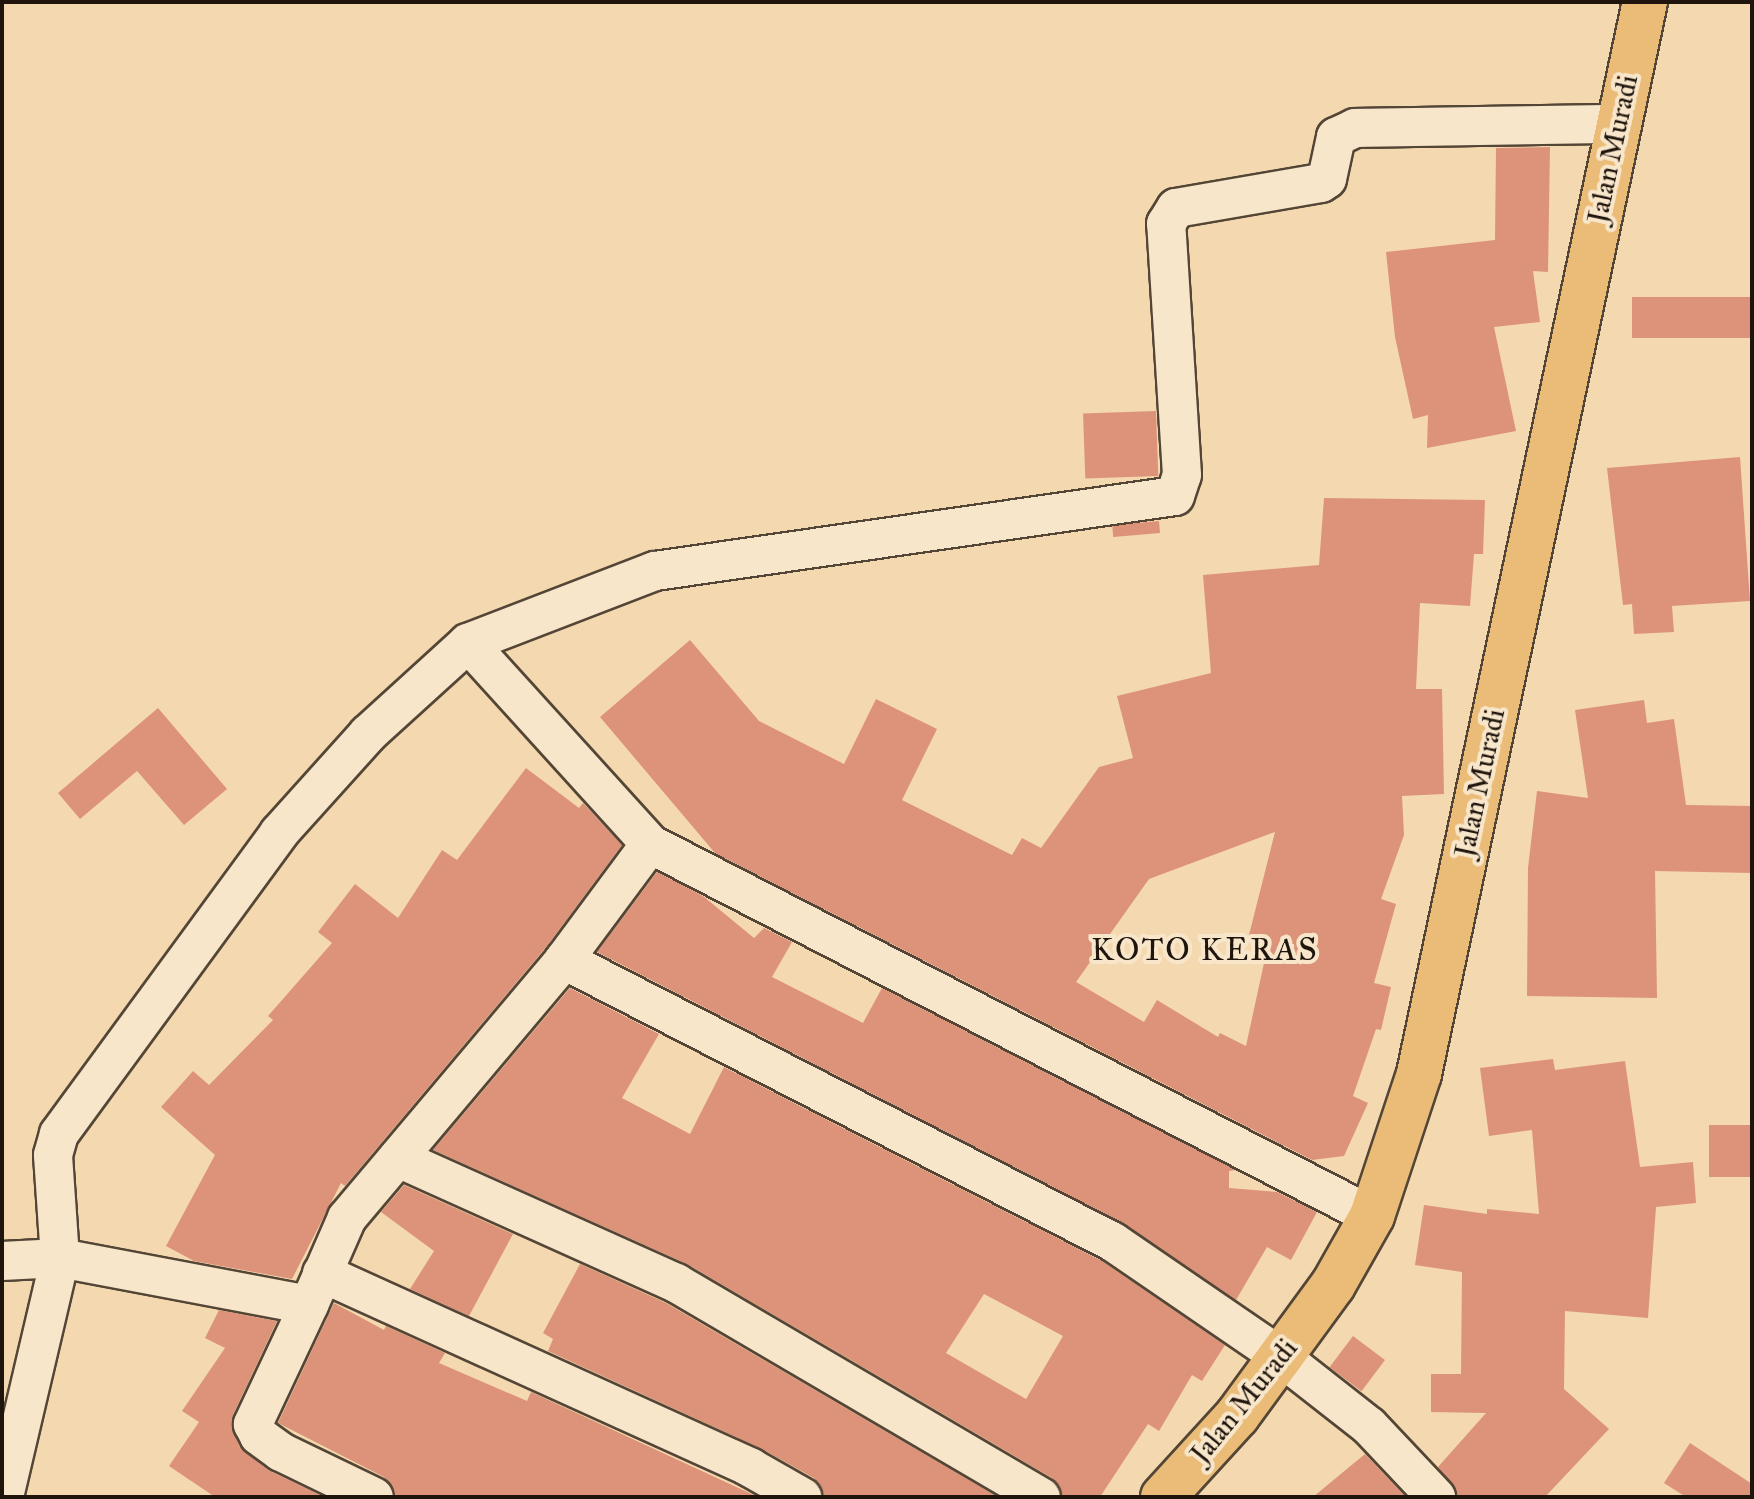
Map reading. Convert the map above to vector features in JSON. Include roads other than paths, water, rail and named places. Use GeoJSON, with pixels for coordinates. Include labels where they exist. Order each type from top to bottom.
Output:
{"type":"FeatureCollection","features":[{"type":"Feature","properties":{"kind":"highway","name":"Jalan Muradi"},"geometry":{"type":"LineString","coordinates":[[1163,1497],[1237,1416],[1333,1285],[1372,1216],[1419,1074],[1645,2]]}},
{"type":"Feature","properties":{"kind":"street"},"geometry":{"type":"LineString","coordinates":[[4,1497],[60,1258],[53,1155],[59,1134],[279,833],[368,734],[468,643],[655,571],[1175,496],[1182,475],[1166,224],[1176,208],[1321,183],[1327,179],[1336,137],[1355,128],[1618,124]]}},
{"type":"Feature","properties":{"kind":"street"},"geometry":{"type":"LineString","coordinates":[[468,643],[650,844],[1372,1216]]}},
{"type":"Feature","properties":{"kind":"street"},"geometry":{"type":"LineString","coordinates":[[374,1497],[281,1452],[259,1436],[253,1424],[347,1218],[564,960],[650,844]]}},
{"type":"Feature","properties":{"kind":"street"},"geometry":{"type":"LineString","coordinates":[[564,960],[1113,1242],[1281,1357],[1369,1426],[1436,1497]]}},
{"type":"Feature","properties":{"kind":"street"},"geometry":{"type":"LineString","coordinates":[[398,1158],[676,1283],[1041,1497]]}},
{"type":"Feature","properties":{"kind":"street"},"geometry":{"type":"LineString","coordinates":[[2,1261],[60,1258],[316,1289],[751,1468],[802,1497]]}},
{"type":"Feature","properties":{"kind":"district","name":"KOTO KERAS"},"geometry":{"type":"Point","coordinates":[1205,950]}}]}
